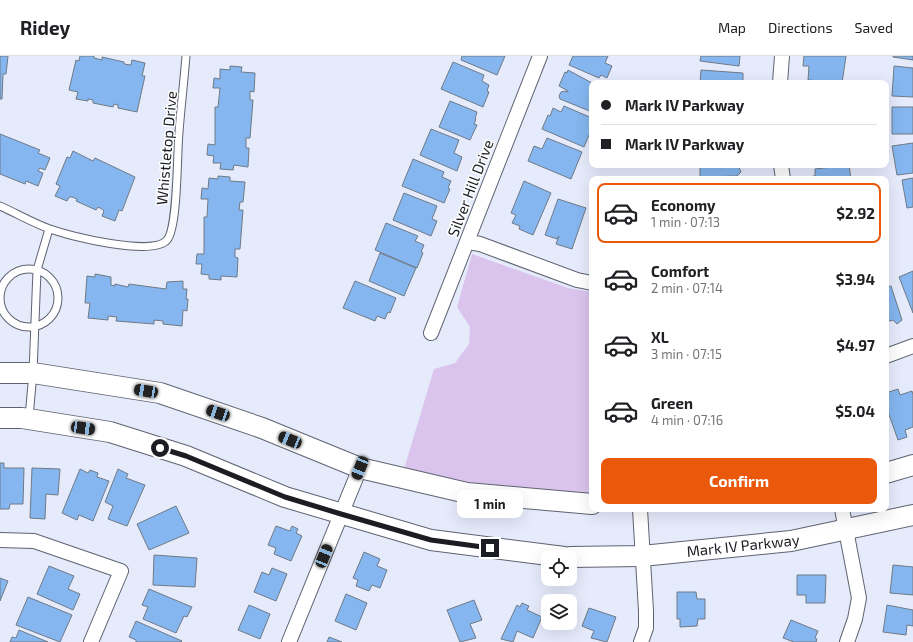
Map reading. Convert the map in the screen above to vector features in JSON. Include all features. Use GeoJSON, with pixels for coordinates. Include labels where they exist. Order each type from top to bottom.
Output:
{"type":"FeatureCollection","features":[{"type":"Feature","properties":{"kind":"main road"},"geometry":{"type":"LineString","coordinates":[[0,373],[33,373],[160,393],[262,428],[360,468],[468,494],[589,504]]}},
{"type":"Feature","properties":{"kind":"main road"},"geometry":{"type":"LineString","coordinates":[[0,418],[29,419],[110,432],[186,456],[285,497],[431,540],[541,554]]}},
{"type":"Feature","properties":{"kind":"main road"},"geometry":{"type":"LineString","coordinates":[[889,472],[913,464]]}},
{"type":"Feature","properties":{"kind":"main road","name":"Mark IV Parkway"},"geometry":{"type":"LineString","coordinates":[[577,557],[642,556],[791,541],[847,531],[913,515]]}},
{"type":"Feature","properties":{"kind":"street","name":"Silver Hill Drive"},"geometry":{"type":"LineString","coordinates":[[431,333],[540,56]]}},
{"type":"Feature","properties":{"kind":"street"},"geometry":{"type":"LineString","coordinates":[[780,80],[782,56]]}},
{"type":"Feature","properties":{"kind":"street"},"geometry":{"type":"LineString","coordinates":[[468,242],[480,244],[578,280],[589,282]]}},
{"type":"Feature","properties":{"kind":"street"},"geometry":{"type":"LineString","coordinates":[[889,355],[913,346]]}},
{"type":"Feature","properties":{"kind":"street"},"geometry":{"type":"LineString","coordinates":[[289,642],[360,468]]}},
{"type":"Feature","properties":{"kind":"street"},"geometry":{"type":"LineString","coordinates":[[640,512],[646,622],[641,642]]}},
{"type":"Feature","properties":{"kind":"street"},"geometry":{"type":"LineString","coordinates":[[843,512],[859,598],[855,619],[847,642]]}},
{"type":"Feature","properties":{"kind":"street"},"geometry":{"type":"LineString","coordinates":[[0,540],[34,542],[121,571],[91,642]]}},
{"type":"Feature","properties":{"kind":"lane","name":"Whistletop Drive"},"geometry":{"type":"LineString","coordinates":[[49,229],[85,239],[138,247],[158,246],[167,240],[172,231],[176,197],[179,132],[186,56]]}},
{"type":"Feature","properties":{"kind":"lane"},"geometry":{"type":"LineString","coordinates":[[0,206],[49,229],[37,270],[33,373],[29,419]]}},
{"type":"Feature","properties":{"kind":"lane"},"geometry":{"type":"LineString","coordinates":[[23,270],[37,270],[45,274],[53,281],[58,292],[58,303],[54,314],[46,322],[34,326],[24,327],[14,323],[6,315],[1,305],[0,294],[5,283],[12,274],[23,270]]}},
{"type":"Feature","properties":{"kind":"shaded area"},"geometry":{"type":"Polygon","coordinates":[[[472,254],[568,288],[589,292],[589,495],[495,487],[404,469],[434,369],[455,363],[469,344],[470,327],[457,307],[472,254]]]}},
{"type":"Feature","properties":{"kind":"building"},"geometry":{"type":"Polygon","coordinates":[[[0,56],[8,56],[6,74],[3,74],[2,99],[0,99],[0,56]]]}},
{"type":"Feature","properties":{"kind":"building"},"geometry":{"type":"Polygon","coordinates":[[[80,56],[94,56],[94,58],[102,60],[102,57],[131,65],[132,60],[145,63],[142,76],[145,76],[137,112],[118,108],[118,105],[114,104],[113,107],[93,103],[93,100],[88,99],[88,101],[76,99],[78,92],[69,90],[76,60],[79,61],[80,56]]]}},
{"type":"Feature","properties":{"kind":"building"},"geometry":{"type":"Polygon","coordinates":[[[462,56],[505,56],[497,75],[461,60],[462,56]]]}},
{"type":"Feature","properties":{"kind":"building"},"geometry":{"type":"Polygon","coordinates":[[[573,56],[608,56],[605,63],[612,66],[607,78],[601,75],[599,78],[569,65],[573,56]]]}},
{"type":"Feature","properties":{"kind":"building"},"geometry":{"type":"Polygon","coordinates":[[[701,56],[740,56],[739,66],[700,61],[701,56]]]}},
{"type":"Feature","properties":{"kind":"building"},"geometry":{"type":"Polygon","coordinates":[[[804,56],[846,56],[842,80],[808,80],[809,66],[803,66],[804,56]]]}},
{"type":"Feature","properties":{"kind":"building"},"geometry":{"type":"Polygon","coordinates":[[[913,56],[913,60],[893,57],[913,56]]]}},
{"type":"Feature","properties":{"kind":"building"},"geometry":{"type":"Polygon","coordinates":[[[453,62],[484,75],[482,81],[489,85],[487,91],[489,92],[483,107],[441,89],[453,62]]]}},
{"type":"Feature","properties":{"kind":"building"},"geometry":{"type":"Polygon","coordinates":[[[230,66],[242,67],[241,72],[255,73],[254,92],[250,91],[250,100],[253,100],[250,138],[246,138],[246,148],[249,148],[248,167],[234,165],[233,170],[220,169],[221,163],[213,163],[214,156],[207,155],[208,144],[215,145],[215,107],[218,107],[220,88],[213,88],[214,78],[220,79],[220,69],[230,70],[230,66]]]}},
{"type":"Feature","properties":{"kind":"building"},"geometry":{"type":"Polygon","coordinates":[[[894,66],[913,68],[913,97],[892,96],[894,66]]]}},
{"type":"Feature","properties":{"kind":"building"},"geometry":{"type":"Polygon","coordinates":[[[568,70],[589,81],[589,111],[560,99],[559,96],[561,92],[568,92],[559,86],[565,72],[567,73],[568,70]]]}},
{"type":"Feature","properties":{"kind":"building"},"geometry":{"type":"Polygon","coordinates":[[[701,70],[743,73],[743,80],[700,80],[701,70]]]}},
{"type":"Feature","properties":{"kind":"building"},"geometry":{"type":"Polygon","coordinates":[[[450,101],[477,112],[474,124],[477,125],[470,140],[439,127],[450,101]]]}},
{"type":"Feature","properties":{"kind":"building"},"geometry":{"type":"Polygon","coordinates":[[[564,106],[589,117],[589,135],[584,147],[542,129],[553,108],[561,112],[564,106]]]}},
{"type":"Feature","properties":{"kind":"building"},"geometry":{"type":"Polygon","coordinates":[[[892,107],[913,107],[913,134],[892,134],[892,107]]]}},
{"type":"Feature","properties":{"kind":"building"},"geometry":{"type":"Polygon","coordinates":[[[431,129],[459,140],[454,153],[462,157],[457,171],[420,155],[431,129]]]}},
{"type":"Feature","properties":{"kind":"building"},"geometry":{"type":"Polygon","coordinates":[[[0,134],[40,150],[38,153],[50,158],[45,170],[40,168],[38,171],[43,173],[38,186],[26,181],[25,184],[0,174],[0,134]]]}},
{"type":"Feature","properties":{"kind":"building"},"geometry":{"type":"Polygon","coordinates":[[[547,138],[582,152],[571,179],[528,161],[534,146],[542,149],[547,138]]]}},
{"type":"Feature","properties":{"kind":"building"},"geometry":{"type":"Polygon","coordinates":[[[913,143],[913,173],[897,175],[892,146],[913,143]]]}},
{"type":"Feature","properties":{"kind":"building"},"geometry":{"type":"Polygon","coordinates":[[[73,151],[93,161],[95,158],[135,177],[122,211],[119,210],[115,221],[102,216],[104,211],[98,207],[96,210],[76,201],[77,199],[72,197],[69,197],[67,201],[55,196],[60,186],[56,184],[67,157],[70,158],[73,151]]]}},
{"type":"Feature","properties":{"kind":"building"},"geometry":{"type":"Polygon","coordinates":[[[413,159],[444,172],[442,177],[451,181],[448,188],[450,189],[444,203],[402,186],[413,159]]]}},
{"type":"Feature","properties":{"kind":"building"},"geometry":{"type":"Polygon","coordinates":[[[700,168],[739,168],[741,172],[737,176],[700,176],[700,168]]]}},
{"type":"Feature","properties":{"kind":"building"},"geometry":{"type":"Polygon","coordinates":[[[849,168],[851,176],[815,176],[815,169],[849,168]]]}},
{"type":"Feature","properties":{"kind":"building"},"geometry":{"type":"Polygon","coordinates":[[[218,176],[230,177],[230,181],[245,182],[243,202],[240,202],[239,210],[243,210],[240,249],[235,249],[235,257],[238,258],[237,277],[221,276],[221,280],[209,279],[209,275],[201,274],[202,264],[196,264],[197,254],[204,254],[204,217],[207,217],[208,199],[201,199],[202,188],[208,189],[209,178],[218,179],[218,176]]]}},
{"type":"Feature","properties":{"kind":"building"},"geometry":{"type":"Polygon","coordinates":[[[913,178],[913,207],[907,208],[902,180],[913,178]]]}},
{"type":"Feature","properties":{"kind":"building"},"geometry":{"type":"Polygon","coordinates":[[[524,181],[551,193],[533,235],[519,229],[520,226],[512,223],[516,215],[511,213],[524,181]]]}},
{"type":"Feature","properties":{"kind":"building"},"geometry":{"type":"Polygon","coordinates":[[[404,193],[437,206],[432,219],[437,221],[431,236],[393,220],[404,193]]]}},
{"type":"Feature","properties":{"kind":"building"},"geometry":{"type":"Polygon","coordinates":[[[558,199],[586,208],[572,249],[556,244],[559,236],[557,239],[545,235],[558,199]]]}},
{"type":"Feature","properties":{"kind":"building"},"geometry":{"type":"Polygon","coordinates":[[[386,223],[418,236],[415,241],[424,245],[421,252],[423,253],[417,268],[375,250],[386,223]]]}},
{"type":"Feature","properties":{"kind":"building"},"geometry":{"type":"Polygon","coordinates":[[[380,253],[416,268],[404,296],[369,281],[380,253]]]}},
{"type":"Feature","properties":{"kind":"building"},"geometry":{"type":"Polygon","coordinates":[[[913,271],[913,313],[899,277],[913,271]]]}},
{"type":"Feature","properties":{"kind":"building"},"geometry":{"type":"Polygon","coordinates":[[[95,274],[111,277],[111,285],[115,286],[115,284],[128,287],[129,284],[166,289],[167,282],[183,281],[183,289],[187,289],[186,299],[188,299],[187,311],[183,310],[182,326],[163,324],[163,321],[154,320],[154,324],[116,321],[117,317],[108,316],[108,320],[88,318],[90,303],[85,303],[87,276],[95,277],[95,274]]]}},
{"type":"Feature","properties":{"kind":"building"},"geometry":{"type":"Polygon","coordinates":[[[355,281],[396,298],[390,313],[388,312],[385,319],[377,316],[375,321],[343,308],[355,281]]]}},
{"type":"Feature","properties":{"kind":"building"},"geometry":{"type":"Polygon","coordinates":[[[889,286],[891,286],[902,320],[897,324],[893,320],[889,321],[889,286]]]}},
{"type":"Feature","properties":{"kind":"building"},"geometry":{"type":"Polygon","coordinates":[[[898,389],[900,395],[912,391],[913,395],[913,427],[905,430],[907,437],[898,440],[889,414],[889,392],[898,389]]]}},
{"type":"Feature","properties":{"kind":"building"},"geometry":{"type":"Polygon","coordinates":[[[0,463],[4,463],[4,468],[24,468],[23,504],[10,504],[9,509],[0,509],[0,463]]]}},
{"type":"Feature","properties":{"kind":"building"},"geometry":{"type":"Polygon","coordinates":[[[32,468],[60,469],[58,495],[46,494],[45,519],[30,518],[32,468]]]}},
{"type":"Feature","properties":{"kind":"building"},"geometry":{"type":"Polygon","coordinates":[[[80,469],[88,473],[90,470],[98,473],[97,477],[109,481],[93,521],[79,515],[77,520],[62,513],[80,469]]]}},
{"type":"Feature","properties":{"kind":"building"},"geometry":{"type":"Polygon","coordinates":[[[118,469],[128,474],[126,478],[145,485],[127,526],[108,519],[113,506],[105,502],[118,469]]]}},
{"type":"Feature","properties":{"kind":"building"},"geometry":{"type":"Polygon","coordinates":[[[176,506],[189,533],[149,550],[137,524],[176,506]]]}},
{"type":"Feature","properties":{"kind":"building"},"geometry":{"type":"Polygon","coordinates":[[[276,526],[290,531],[292,526],[298,529],[296,533],[302,536],[291,561],[274,554],[276,548],[268,545],[276,526]]]}},
{"type":"Feature","properties":{"kind":"building"},"geometry":{"type":"Polygon","coordinates":[[[364,552],[380,559],[377,566],[387,570],[380,588],[372,585],[369,591],[356,586],[358,580],[353,578],[364,552]]]}},
{"type":"Feature","properties":{"kind":"building"},"geometry":{"type":"Polygon","coordinates":[[[154,555],[197,558],[195,587],[153,585],[154,555]]]}},
{"type":"Feature","properties":{"kind":"building"},"geometry":{"type":"Polygon","coordinates":[[[893,565],[913,567],[913,595],[890,593],[893,565]]]}},
{"type":"Feature","properties":{"kind":"building"},"geometry":{"type":"Polygon","coordinates":[[[49,566],[74,576],[68,589],[80,594],[73,610],[37,594],[49,566]]]}},
{"type":"Feature","properties":{"kind":"building"},"geometry":{"type":"Polygon","coordinates":[[[272,568],[287,574],[276,601],[254,592],[262,572],[269,575],[272,568]]]}},
{"type":"Feature","properties":{"kind":"building"},"geometry":{"type":"Polygon","coordinates":[[[797,575],[826,575],[825,603],[806,603],[806,595],[797,595],[797,575]]]}},
{"type":"Feature","properties":{"kind":"building"},"geometry":{"type":"Polygon","coordinates":[[[0,578],[8,581],[0,601],[0,578]]]}},
{"type":"Feature","properties":{"kind":"building"},"geometry":{"type":"Polygon","coordinates":[[[149,589],[192,607],[187,617],[184,616],[176,633],[143,619],[148,607],[142,605],[149,589]]]}},
{"type":"Feature","properties":{"kind":"building"},"geometry":{"type":"Polygon","coordinates":[[[677,592],[696,592],[697,599],[705,599],[705,619],[698,619],[697,626],[680,627],[680,619],[677,619],[677,592]]]}},
{"type":"Feature","properties":{"kind":"building"},"geometry":{"type":"Polygon","coordinates":[[[346,594],[367,603],[356,630],[335,621],[346,594]]]}},
{"type":"Feature","properties":{"kind":"building"},"geometry":{"type":"Polygon","coordinates":[[[28,597],[72,615],[60,642],[16,625],[28,597]]]}},
{"type":"Feature","properties":{"kind":"building"},"geometry":{"type":"Polygon","coordinates":[[[474,600],[482,620],[470,624],[476,638],[460,642],[447,610],[474,600]]]}},
{"type":"Feature","properties":{"kind":"building"},"geometry":{"type":"Polygon","coordinates":[[[522,603],[529,606],[527,610],[541,617],[533,638],[517,631],[513,642],[501,639],[517,605],[520,607],[522,603]]]}},
{"type":"Feature","properties":{"kind":"building"},"geometry":{"type":"Polygon","coordinates":[[[249,605],[270,614],[260,639],[238,630],[249,605]]]}},
{"type":"Feature","properties":{"kind":"building"},"geometry":{"type":"Polygon","coordinates":[[[887,605],[913,610],[913,626],[907,625],[906,635],[883,632],[887,605]]]}},
{"type":"Feature","properties":{"kind":"building"},"geometry":{"type":"Polygon","coordinates":[[[589,608],[616,617],[607,642],[591,638],[594,631],[582,626],[589,608]]]}},
{"type":"Feature","properties":{"kind":"building"},"geometry":{"type":"Polygon","coordinates":[[[791,620],[818,631],[815,638],[817,639],[816,642],[794,642],[783,638],[791,620]]]}},
{"type":"Feature","properties":{"kind":"building"},"geometry":{"type":"Polygon","coordinates":[[[136,621],[182,641],[136,642],[136,640],[129,637],[136,621]]]}},
{"type":"Feature","properties":{"kind":"building"},"geometry":{"type":"Polygon","coordinates":[[[19,630],[48,642],[10,642],[12,637],[16,638],[19,630]]]}},
{"type":"Feature","properties":{"kind":"building"},"geometry":{"type":"Polygon","coordinates":[[[329,637],[342,642],[327,642],[329,637]]]}},
{"type":"Feature","properties":{"kind":"route"},"geometry":{"type":"LineString","coordinates":[[160,448],[186,456],[285,497],[341,514],[431,540],[490,548]]}}]}
